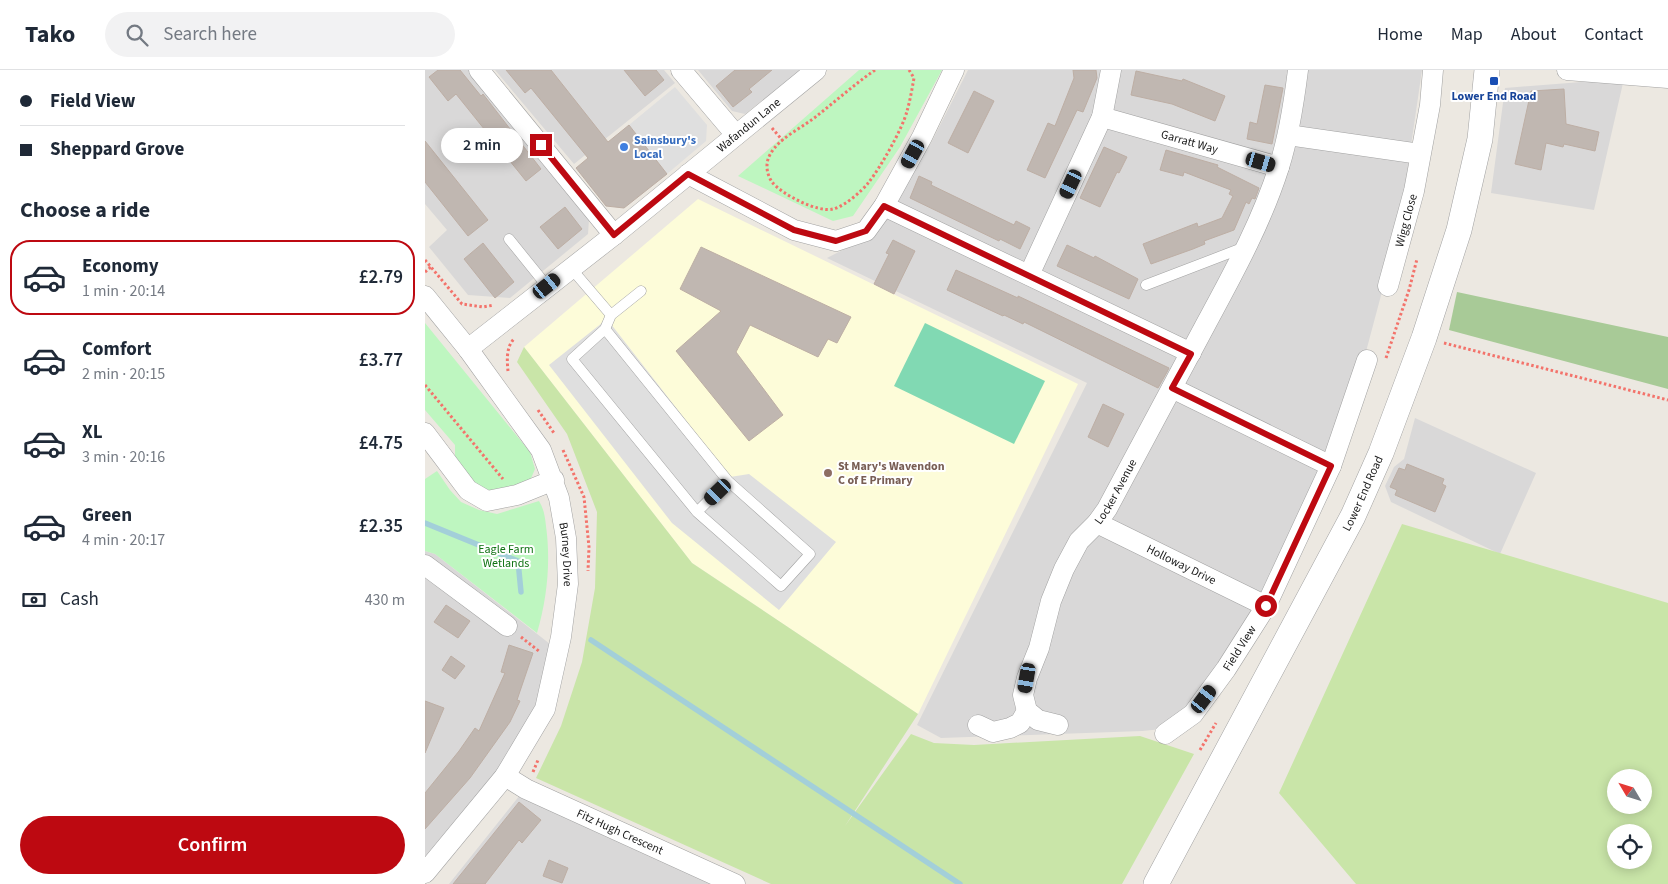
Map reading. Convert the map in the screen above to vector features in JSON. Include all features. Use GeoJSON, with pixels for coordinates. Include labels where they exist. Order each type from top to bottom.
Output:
{"type":"FeatureCollection","features":[{"type":"Feature","properties":{"kind":"street"},"geometry":{"type":"LineString","coordinates":[[479,70],[614,235]]}},
{"type":"Feature","properties":{"kind":"street"},"geometry":{"type":"LineString","coordinates":[[681,70],[737,135]]}},
{"type":"Feature","properties":{"kind":"street","name":"Wafandun Lane"},"geometry":{"type":"LineString","coordinates":[[468,349],[570,267],[614,235],[816,70]]}},
{"type":"Feature","properties":{"kind":"street"},"geometry":{"type":"LineString","coordinates":[[688,174],[794,230],[836,241],[866,231],[884,206],[922,137],[954,70]]}},
{"type":"Feature","properties":{"kind":"street"},"geometry":{"type":"LineString","coordinates":[[1029,275],[1102,117],[1111,70]]}},
{"type":"Feature","properties":{"kind":"street","name":"Locker Avenue"},"geometry":{"type":"LineString","coordinates":[[1027,711],[1023,695],[1027,678],[1044,634],[1051,601],[1064,569],[1079,541],[1097,523],[1107,509],[1191,354],[1265,205],[1288,135],[1298,70]]}},
{"type":"Feature","properties":{"kind":"street","name":"Wigg Close"},"geometry":{"type":"LineString","coordinates":[[1388,286],[1414,192],[1430,105],[1433,70]]}},
{"type":"Feature","properties":{"kind":"street","name":"Lower End Road"},"geometry":{"type":"LineString","coordinates":[[1156,884],[1353,516],[1381,453],[1424,338],[1459,230],[1480,139],[1487,70]]}},
{"type":"Feature","properties":{"kind":"street"},"geometry":{"type":"LineString","coordinates":[[1567,70],[1668,78]]}},
{"type":"Feature","properties":{"kind":"street","name":"Garratt Way"},"geometry":{"type":"LineString","coordinates":[[1102,117],[1279,167]]}},
{"type":"Feature","properties":{"kind":"street"},"geometry":{"type":"LineString","coordinates":[[1288,135],[1420,154]]}},
{"type":"Feature","properties":{"kind":"street"},"geometry":{"type":"LineString","coordinates":[[884,206],[1191,354]]}},
{"type":"Feature","properties":{"kind":"street","name":"Burney Drive"},"geometry":{"type":"LineString","coordinates":[[425,296],[468,349],[541,450],[559,498],[565,538],[568,584],[561,636],[545,709],[514,781],[425,873]]}},
{"type":"Feature","properties":{"kind":"street","name":"Field View"},"geometry":{"type":"LineString","coordinates":[[1165,734],[1193,714],[1226,669],[1266,606],[1331,466],[1367,360]]}},
{"type":"Feature","properties":{"kind":"street"},"geometry":{"type":"LineString","coordinates":[[1172,388],[1331,466]]}},
{"type":"Feature","properties":{"kind":"street"},"geometry":{"type":"LineString","coordinates":[[425,433],[467,490],[487,502],[517,495],[553,480]]}},
{"type":"Feature","properties":{"kind":"street","name":"Holloway Drive"},"geometry":{"type":"LineString","coordinates":[[1097,523],[1266,606]]}},
{"type":"Feature","properties":{"kind":"street"},"geometry":{"type":"LineString","coordinates":[[425,565],[507,626]]}},
{"type":"Feature","properties":{"kind":"street"},"geometry":{"type":"LineString","coordinates":[[978,725],[993,732],[1010,728],[1020,724],[1027,711],[1038,720],[1058,725]]}},
{"type":"Feature","properties":{"kind":"street","name":"Fitz Hugh Crescent"},"geometry":{"type":"LineString","coordinates":[[514,781],[735,884]]}},
{"type":"Feature","properties":{"kind":"lane"},"geometry":{"type":"LineString","coordinates":[[509,239],[547,286]]}},
{"type":"Feature","properties":{"kind":"lane"},"geometry":{"type":"LineString","coordinates":[[1146,286],[1245,246]]}},
{"type":"Feature","properties":{"kind":"lane"},"geometry":{"type":"LineString","coordinates":[[570,267],[611,315]]}},
{"type":"Feature","properties":{"kind":"lane"},"geometry":{"type":"LineString","coordinates":[[605,329],[729,481],[810,554],[781,586],[697,512],[572,359],[605,329],[611,315],[641,291]]}},
{"type":"Feature","properties":{"kind":"lane"},"geometry":{"type":"LineString","coordinates":[[697,512],[729,481]]}},
{"type":"Feature","properties":{"kind":"path"},"geometry":{"type":"LineString","coordinates":[[875,70],[869,71],[817,116],[771,152],[767,163],[768,173],[773,183],[814,208],[831,210],[855,195],[869,182],[907,113],[914,78],[909,70]]}},
{"type":"Feature","properties":{"kind":"path"},"geometry":{"type":"LineString","coordinates":[[779,121],[771,127],[783,141]]}},
{"type":"Feature","properties":{"kind":"path"},"geometry":{"type":"LineString","coordinates":[[425,260],[462,304],[483,307],[501,303]]}},
{"type":"Feature","properties":{"kind":"path"},"geometry":{"type":"LineString","coordinates":[[425,272],[431,267]]}},
{"type":"Feature","properties":{"kind":"path"},"geometry":{"type":"LineString","coordinates":[[508,371],[507,358],[511,342],[517,336]]}},
{"type":"Feature","properties":{"kind":"path"},"geometry":{"type":"LineString","coordinates":[[1424,338],[1668,400]]}},
{"type":"Feature","properties":{"kind":"path"},"geometry":{"type":"LineString","coordinates":[[425,385],[517,495]]}},
{"type":"Feature","properties":{"kind":"path"},"geometry":{"type":"LineString","coordinates":[[532,403],[550,426],[558,441]]}},
{"type":"Feature","properties":{"kind":"path"},"geometry":{"type":"LineString","coordinates":[[562,448],[584,497],[589,547],[588,573]]}},
{"type":"Feature","properties":{"kind":"path"},"geometry":{"type":"LineString","coordinates":[[507,626],[555,664]]}},
{"type":"Feature","properties":{"kind":"path"},"geometry":{"type":"LineString","coordinates":[[514,781],[534,771],[541,753]]}},
{"type":"Feature","properties":{"kind":"shaded area"},"geometry":{"type":"Polygon","coordinates":[[[425,70],[470,70],[589,219],[588,234],[510,298],[468,295],[429,247],[447,230],[425,204],[425,70]]]}},
{"type":"Feature","properties":{"kind":"shaded area"},"geometry":{"type":"Polygon","coordinates":[[[495,70],[664,70],[675,83],[574,164],[495,70]]]}},
{"type":"Feature","properties":{"kind":"shaded area"},"geometry":{"type":"Polygon","coordinates":[[[698,70],[801,70],[745,114],[732,111],[698,70]]]}},
{"type":"Feature","properties":{"kind":"shaded area"},"geometry":{"type":"Polygon","coordinates":[[[968,70],[1422,70],[1399,228],[1332,479],[1291,561],[1188,712],[1162,729],[941,738],[917,725],[1087,383],[827,258],[870,236],[931,143],[968,70]]]}},
{"type":"Feature","properties":{"kind":"shaded area"},"geometry":{"type":"Polygon","coordinates":[[[1607,80],[1623,83],[1594,210],[1491,193],[1505,88],[1607,80]]]}},
{"type":"Feature","properties":{"kind":"shaded area"},"geometry":{"type":"Polygon","coordinates":[[[675,87],[707,125],[706,141],[667,174],[629,125],[675,87]]]}},
{"type":"Feature","properties":{"kind":"shaded area","name":"St Mary's Wavendon C of E Primary"},"geometry":{"type":"Polygon","coordinates":[[[698,199],[1078,384],[918,714],[692,563],[524,347],[698,199]]]}},
{"type":"Feature","properties":{"kind":"shaded area"},"geometry":{"type":"Polygon","coordinates":[[[607,319],[730,477],[749,474],[836,542],[779,610],[672,523],[549,365],[607,319]]]}},
{"type":"Feature","properties":{"kind":"shaded area"},"geometry":{"type":"Polygon","coordinates":[[[1415,418],[1536,473],[1500,554],[1391,502],[1385,486],[1394,467],[1404,459],[1415,418]]]}},
{"type":"Feature","properties":{"kind":"shaded area"},"geometry":{"type":"Polygon","coordinates":[[[425,551],[435,554],[550,644],[537,707],[501,773],[425,865],[425,551]]]}},
{"type":"Feature","properties":{"kind":"shaded area"},"geometry":{"type":"Polygon","coordinates":[[[520,795],[719,884],[449,884],[520,795]]]}},
{"type":"Feature","properties":{"kind":"green space"},"geometry":{"type":"Polygon","coordinates":[[[859,70],[942,70],[900,147],[853,216],[833,221],[738,176],[859,70]]]}},
{"type":"Feature","properties":{"kind":"green space"},"geometry":{"type":"Polygon","coordinates":[[[1457,292],[1668,337],[1668,389],[1449,330],[1457,292]]]}},
{"type":"Feature","properties":{"kind":"green space"},"geometry":{"type":"Polygon","coordinates":[[[425,323],[530,452],[535,469],[529,483],[486,492],[468,480],[455,456],[455,445],[425,410],[425,323]]]}},
{"type":"Feature","properties":{"kind":"green space"},"geometry":{"type":"Polygon","coordinates":[[[925,323],[1045,381],[1014,444],[894,386],[925,323]]]}},
{"type":"Feature","properties":{"kind":"green space"},"geometry":{"type":"Polygon","coordinates":[[[524,347],[692,563],[918,714],[845,826],[911,734],[934,743],[974,745],[1140,736],[1194,754],[1122,884],[771,884],[536,778],[561,726],[582,662],[595,588],[597,512],[567,434],[517,362],[524,347]]]}},
{"type":"Feature","properties":{"kind":"green space","name":"Eagle Farm Wetlands"},"geometry":{"type":"Polygon","coordinates":[[[437,471],[461,502],[479,510],[497,514],[539,501],[545,519],[548,567],[546,594],[537,633],[435,554],[425,551],[425,479],[437,471]]]}},
{"type":"Feature","properties":{"kind":"green space"},"geometry":{"type":"Polygon","coordinates":[[[1402,524],[1668,603],[1668,884],[1356,884],[1279,793],[1402,524]]]}},
{"type":"Feature","properties":{"kind":"building"},"geometry":{"type":"Polygon","coordinates":[[[438,70],[460,70],[481,96],[483,94],[541,169],[526,181],[456,94],[448,101],[429,77],[438,70]]]}},
{"type":"Feature","properties":{"kind":"building"},"geometry":{"type":"Polygon","coordinates":[[[506,70],[551,70],[608,142],[629,125],[667,174],[624,208],[606,206],[576,168],[588,158],[531,88],[525,93],[506,70]]]}},
{"type":"Feature","properties":{"kind":"building"},"geometry":{"type":"Polygon","coordinates":[[[624,70],[656,70],[664,80],[645,96],[624,70]]]}},
{"type":"Feature","properties":{"kind":"building"},"geometry":{"type":"Polygon","coordinates":[[[735,70],[772,70],[749,89],[752,92],[733,107],[716,86],[735,70]]]}},
{"type":"Feature","properties":{"kind":"building"},"geometry":{"type":"Polygon","coordinates":[[[1073,70],[1096,70],[1097,78],[1083,112],[1077,110],[1045,178],[1027,170],[1048,123],[1055,126],[1074,78],[1073,70]]]}},
{"type":"Feature","properties":{"kind":"building"},"geometry":{"type":"Polygon","coordinates":[[[1136,71],[1182,81],[1183,79],[1225,96],[1215,121],[1172,104],[1131,95],[1136,71]]]}},
{"type":"Feature","properties":{"kind":"building"},"geometry":{"type":"Polygon","coordinates":[[[1265,85],[1283,88],[1272,144],[1247,139],[1250,122],[1257,124],[1265,85]]]}},
{"type":"Feature","properties":{"kind":"building"},"geometry":{"type":"Polygon","coordinates":[[[1564,89],[1566,124],[1599,132],[1595,151],[1564,144],[1563,147],[1546,143],[1541,170],[1515,164],[1531,91],[1564,89]]]}},
{"type":"Feature","properties":{"kind":"building"},"geometry":{"type":"Polygon","coordinates":[[[974,91],[994,101],[968,153],[948,143],[974,91]]]}},
{"type":"Feature","properties":{"kind":"building"},"geometry":{"type":"Polygon","coordinates":[[[425,141],[488,220],[468,236],[425,182],[425,141]]]}},
{"type":"Feature","properties":{"kind":"building"},"geometry":{"type":"Polygon","coordinates":[[[1104,147],[1127,157],[1119,173],[1117,172],[1100,207],[1080,198],[1104,147]]]}},
{"type":"Feature","properties":{"kind":"building"},"geometry":{"type":"Polygon","coordinates":[[[1166,150],[1218,165],[1217,167],[1259,188],[1255,199],[1252,198],[1249,204],[1246,202],[1234,230],[1204,241],[1205,244],[1193,249],[1151,264],[1143,244],[1197,223],[1198,227],[1222,218],[1233,196],[1229,194],[1231,190],[1184,172],[1183,176],[1160,170],[1166,150]]]}},
{"type":"Feature","properties":{"kind":"building"},"geometry":{"type":"Polygon","coordinates":[[[919,176],[932,182],[931,185],[1014,225],[1016,221],[1030,228],[1020,249],[1000,239],[999,241],[910,198],[919,176]]]}},
{"type":"Feature","properties":{"kind":"building"},"geometry":{"type":"Polygon","coordinates":[[[565,207],[582,229],[558,249],[540,227],[565,207]]]}},
{"type":"Feature","properties":{"kind":"building"},"geometry":{"type":"Polygon","coordinates":[[[893,240],[915,251],[894,294],[874,284],[889,254],[886,253],[893,240]]]}},
{"type":"Feature","properties":{"kind":"building"},"geometry":{"type":"Polygon","coordinates":[[[483,243],[514,282],[495,298],[464,259],[483,243]]]}},
{"type":"Feature","properties":{"kind":"building"},"geometry":{"type":"Polygon","coordinates":[[[1067,245],[1094,258],[1095,256],[1138,279],[1129,299],[1057,266],[1067,245]]]}},
{"type":"Feature","properties":{"kind":"building"},"geometry":{"type":"Polygon","coordinates":[[[701,247],[851,317],[837,343],[828,339],[818,357],[750,325],[736,352],[783,415],[749,441],[676,351],[721,311],[680,289],[701,247]]]}},
{"type":"Feature","properties":{"kind":"building"},"geometry":{"type":"Polygon","coordinates":[[[956,270],[1018,298],[1018,296],[1169,368],[1158,388],[1024,322],[1023,324],[1003,316],[947,290],[956,270]]]}},
{"type":"Feature","properties":{"kind":"building"},"geometry":{"type":"Polygon","coordinates":[[[1103,404],[1124,414],[1108,447],[1088,437],[1103,404]]]}},
{"type":"Feature","properties":{"kind":"building"},"geometry":{"type":"Polygon","coordinates":[[[1407,464],[1444,479],[1442,484],[1446,486],[1435,512],[1395,495],[1397,490],[1390,487],[1399,468],[1405,470],[1407,464]]]}},
{"type":"Feature","properties":{"kind":"building"},"geometry":{"type":"Polygon","coordinates":[[[446,605],[470,621],[458,638],[434,622],[446,605]]]}},
{"type":"Feature","properties":{"kind":"building"},"geometry":{"type":"Polygon","coordinates":[[[509,645],[533,653],[517,700],[520,701],[510,722],[470,778],[425,829],[425,793],[475,728],[479,731],[505,673],[501,672],[509,645]]]}},
{"type":"Feature","properties":{"kind":"building"},"geometry":{"type":"Polygon","coordinates":[[[451,656],[465,666],[455,679],[442,670],[451,656]]]}},
{"type":"Feature","properties":{"kind":"building"},"geometry":{"type":"Polygon","coordinates":[[[425,701],[444,708],[425,753],[425,701]]]}},
{"type":"Feature","properties":{"kind":"building"},"geometry":{"type":"Polygon","coordinates":[[[519,802],[541,820],[522,843],[519,840],[485,884],[453,884],[519,802]]]}},
{"type":"Feature","properties":{"kind":"building"},"geometry":{"type":"Polygon","coordinates":[[[549,860],[568,868],[562,883],[543,876],[549,860]]]}},
{"type":"Feature","properties":{"kind":"waterway"},"geometry":{"type":"LineString","coordinates":[[425,523],[518,561],[521,592]]}},
{"type":"Feature","properties":{"kind":"waterway"},"geometry":{"type":"LineString","coordinates":[[591,640],[960,884]]}},
{"type":"Feature","properties":{"kind":"place","name":"Lower End Road"},"geometry":{"type":"Point","coordinates":[1494,81]}},
{"type":"Feature","properties":{"kind":"place","name":"Sainsbury's Local"},"geometry":{"type":"Point","coordinates":[624,147]}},
{"type":"Feature","properties":{"kind":"place","name":"St Mary's Wavendon C of E Primary"},"geometry":{"type":"Point","coordinates":[828,473]}},
{"type":"Feature","properties":{"kind":"route"},"geometry":{"type":"LineString","coordinates":[[541,145],[614,235],[688,174],[794,230],[836,241],[866,231],[884,206],[1191,354],[1172,388],[1331,466],[1266,606]]}}]}
